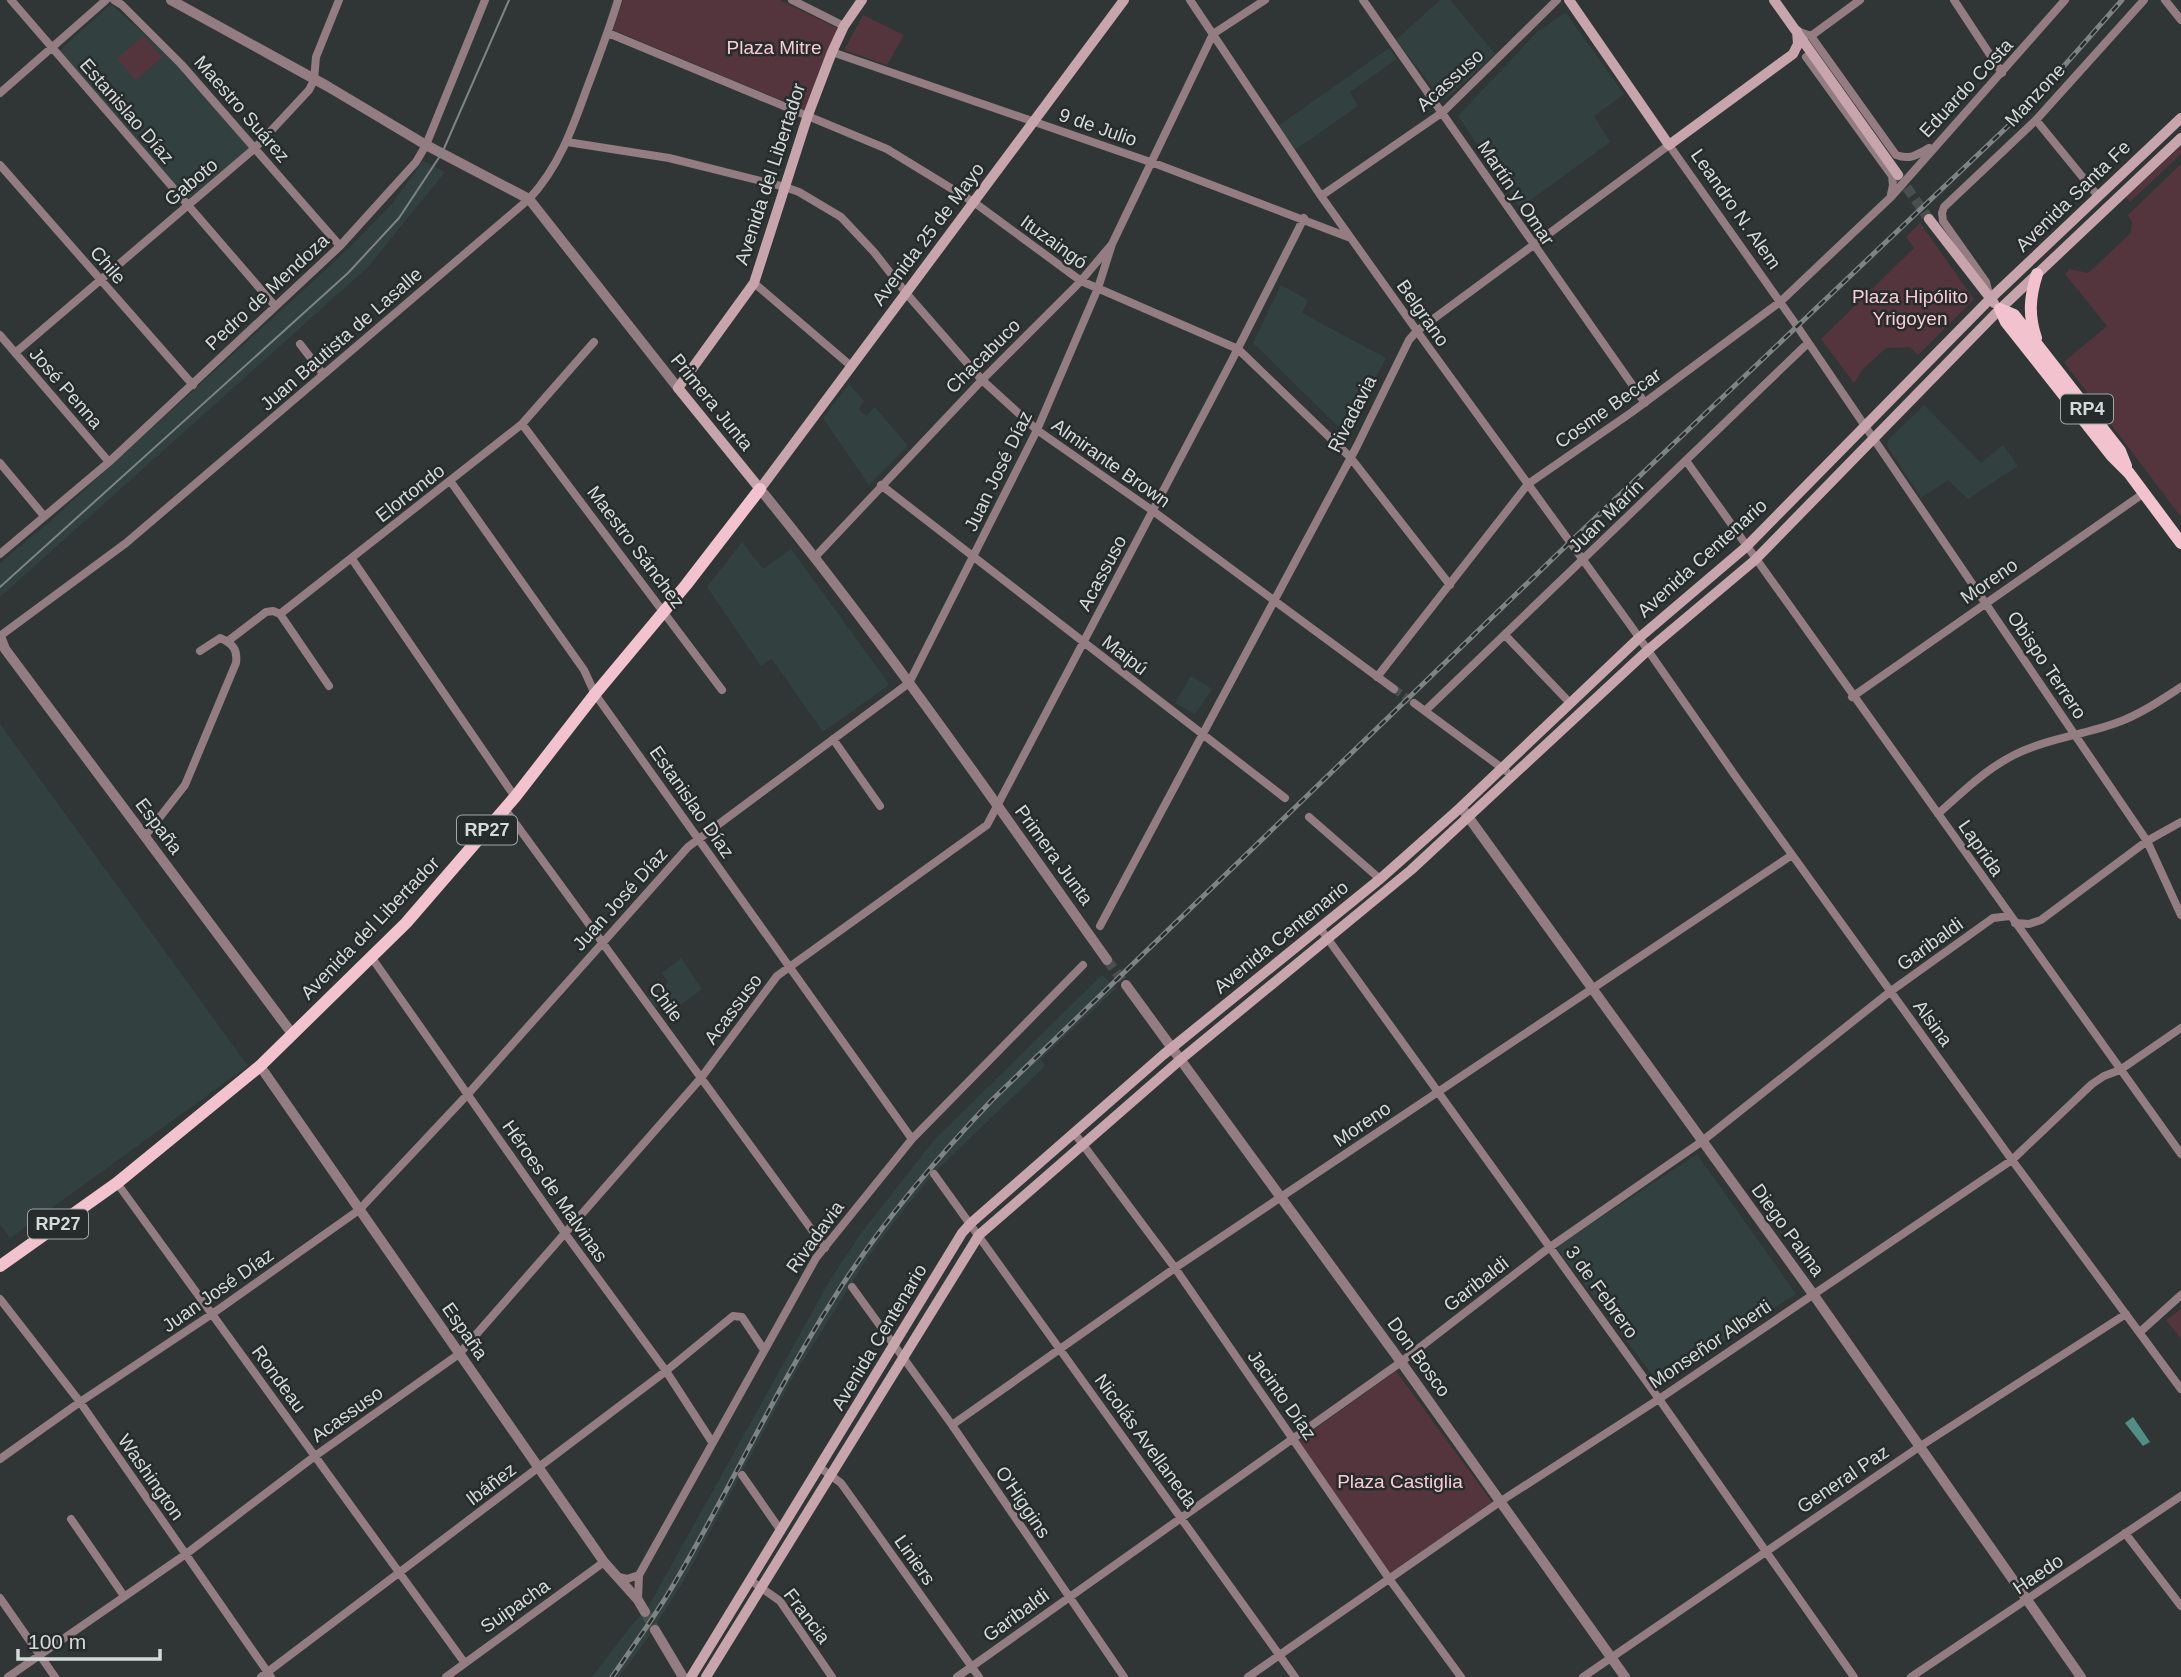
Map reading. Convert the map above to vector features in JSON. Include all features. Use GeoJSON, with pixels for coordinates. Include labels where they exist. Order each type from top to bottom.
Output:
{"type":"FeatureCollection","features":[{"type":"Feature","properties":{"kind":"main road","name":"Avenida del Libertador"},"geometry":{"type":"LineString","coordinates":[[678,388],[754,283],[808,115],[832,52],[844,26],[862,0]]}},
{"type":"Feature","properties":{"kind":"main road","name":"Avenida 25 de Mayo"},"geometry":{"type":"LineString","coordinates":[[760,489],[1124,0]]}},
{"type":"Feature","properties":{"kind":"main road","name":"Leandro N. Alem"},"geometry":{"type":"LineString","coordinates":[[1569,0],[1669,145]]}},
{"type":"Feature","properties":{"kind":"main road"},"geometry":{"type":"LineString","coordinates":[[1774,0],[1898,175]]}},
{"type":"Feature","properties":{"kind":"main road"},"geometry":{"type":"LineString","coordinates":[[1797,31],[1798,44],[1793,54],[1806,57],[1824,70]]}},
{"type":"Feature","properties":{"kind":"main road","name":"Rivadavia"},"geometry":{"type":"LineString","coordinates":[[1669,145],[1793,54]]}},
{"type":"Feature","properties":{"kind":"main road","name":"Avenida Santa Fe"},"geometry":{"type":"LineString","coordinates":[[1990,299],[2181,118]]}},
{"type":"Feature","properties":{"kind":"main road","name":"Avenida Santa Fe"},"geometry":{"type":"LineString","coordinates":[[2000,309],[2181,138]]}},
{"type":"Feature","properties":{"kind":"main road","name":"RP4"},"geometry":{"type":"LineString","coordinates":[[1929,219],[2000,309],[2006,322],[2112,456],[2129,472],[2181,543]]}},
{"type":"Feature","properties":{"kind":"main road"},"geometry":{"type":"LineString","coordinates":[[2037,274],[2030,300],[2030,315],[2040,348]]}},
{"type":"Feature","properties":{"kind":"main road","name":"Avenida Centenario"},"geometry":{"type":"LineString","coordinates":[[1507,772],[1570,703],[1639,638],[1746,547],[1990,299]]}},
{"type":"Feature","properties":{"kind":"main road","name":"RP4"},"geometry":{"type":"LineString","coordinates":[[2000,309],[2014,315],[2120,451],[2129,472]]}},
{"type":"Feature","properties":{"kind":"main road","name":"Avenida Centenario"},"geometry":{"type":"LineString","coordinates":[[691,1677],[962,1233],[971,1223],[1172,1048],[1464,812],[1755,560],[2000,309]]}},
{"type":"Feature","properties":{"kind":"main road","name":"Primera Junta"},"geometry":{"type":"LineString","coordinates":[[678,388],[760,489]]}},
{"type":"Feature","properties":{"kind":"main road","name":"Avenida del Libertador"},"geometry":{"type":"LineString","coordinates":[[0,1266],[117,1183],[260,1066],[372,958],[406,923],[515,797],[760,489]]}},
{"type":"Feature","properties":{"kind":"main road","name":"Avenida Centenario"},"geometry":{"type":"LineString","coordinates":[[706,1677],[979,1235],[1180,1060],[1411,870],[1464,812]]}},
{"type":"Feature","properties":{"kind":"street","name":"Estanislao Díaz"},"geometry":{"type":"LineString","coordinates":[[11,0],[275,306]]}},
{"type":"Feature","properties":{"kind":"street"},"geometry":{"type":"LineString","coordinates":[[0,93],[106,0]]}},
{"type":"Feature","properties":{"kind":"street","name":"Maestro Suárez"},"geometry":{"type":"LineString","coordinates":[[114,0],[181,64],[340,246]]}},
{"type":"Feature","properties":{"kind":"street","name":"Primera Junta"},"geometry":{"type":"LineString","coordinates":[[172,0],[426,145],[529,198],[678,388]]}},
{"type":"Feature","properties":{"kind":"street","name":"Gaboto"},"geometry":{"type":"LineString","coordinates":[[15,353],[255,148],[309,90],[314,80],[316,57],[339,0]]}},
{"type":"Feature","properties":{"kind":"street","name":"Pedro de Mendoza"},"geometry":{"type":"LineString","coordinates":[[0,554],[109,462],[340,246],[416,162],[426,145],[485,0]]}},
{"type":"Feature","properties":{"kind":"street","name":"Juan Bautista de Lasalle"},"geometry":{"type":"LineString","coordinates":[[0,636],[126,543],[542,185],[567,142],[618,0]]}},
{"type":"Feature","properties":{"kind":"street"},"geometry":{"type":"LineString","coordinates":[[792,0],[844,26]]}},
{"type":"Feature","properties":{"kind":"street","name":"Belgrano"},"geometry":{"type":"LineString","coordinates":[[1190,0],[1321,196],[1639,638]]}},
{"type":"Feature","properties":{"kind":"street"},"geometry":{"type":"LineString","coordinates":[[1213,34],[1265,0]]}},
{"type":"Feature","properties":{"kind":"street","name":"Martín y Omar"},"geometry":{"type":"LineString","coordinates":[[1363,0],[1644,403]]}},
{"type":"Feature","properties":{"kind":"street","name":"Acassuso"},"geometry":{"type":"LineString","coordinates":[[1321,196],[1443,112],[1557,0]]}},
{"type":"Feature","properties":{"kind":"street"},"geometry":{"type":"LineString","coordinates":[[1811,36],[1860,0]]}},
{"type":"Feature","properties":{"kind":"street"},"geometry":{"type":"LineString","coordinates":[[1954,0],[2002,73]]}},
{"type":"Feature","properties":{"kind":"street","name":"Eduardo Costa"},"geometry":{"type":"LineString","coordinates":[[1891,197],[2065,0]]}},
{"type":"Feature","properties":{"kind":"street","name":"Manzone"},"geometry":{"type":"LineString","coordinates":[[1990,299],[1986,282],[1943,221],[1944,207],[2036,120],[2144,0]]}},
{"type":"Feature","properties":{"kind":"street"},"geometry":{"type":"LineString","coordinates":[[2165,0],[2181,20]]}},
{"type":"Feature","properties":{"kind":"street"},"geometry":{"type":"LineString","coordinates":[[1797,31],[1811,36],[1896,155],[1906,158],[1915,156],[1935,145]]}},
{"type":"Feature","properties":{"kind":"street","name":"Ituzaingó"},"geometry":{"type":"LineString","coordinates":[[608,33],[887,149],[975,203],[1080,281],[1238,349],[1350,457],[1450,585]]}},
{"type":"Feature","properties":{"kind":"street","name":"Chacabuco"},"geometry":{"type":"LineString","coordinates":[[815,556],[1080,281],[1112,244],[1213,34]]}},
{"type":"Feature","properties":{"kind":"street","name":"9 de Julio"},"geometry":{"type":"LineString","coordinates":[[832,52],[1151,163],[1304,218],[1351,238]]}},
{"type":"Feature","properties":{"kind":"street"},"geometry":{"type":"LineString","coordinates":[[1806,57],[1892,176],[1891,197]]}},
{"type":"Feature","properties":{"kind":"street"},"geometry":{"type":"LineString","coordinates":[[2036,120],[2098,196]]}},
{"type":"Feature","properties":{"kind":"street","name":"Almirante Brown"},"geometry":{"type":"LineString","coordinates":[[567,142],[669,158],[785,187],[799,192],[841,217],[874,251],[906,293],[982,380],[1037,430],[1394,689]]}},
{"type":"Feature","properties":{"kind":"street","name":"Rivadavia"},"geometry":{"type":"LineString","coordinates":[[1100,926],[1203,736],[1409,340],[1669,145]]}},
{"type":"Feature","properties":{"kind":"street","name":"Leandro N. Alem"},"geometry":{"type":"LineString","coordinates":[[1669,145],[1874,439]]}},
{"type":"Feature","properties":{"kind":"street","name":"Chile"},"geometry":{"type":"LineString","coordinates":[[0,165],[192,385]]}},
{"type":"Feature","properties":{"kind":"street","name":"Cosme Beccar"},"geometry":{"type":"LineString","coordinates":[[1377,677],[1528,484],[1644,403],[1780,302],[1891,197]]}},
{"type":"Feature","properties":{"kind":"street","name":"Acassuso"},"geometry":{"type":"LineString","coordinates":[[8,1677],[186,1554],[315,1456],[459,1354],[701,1078],[777,976],[986,825],[1153,512],[1304,218]]}},
{"type":"Feature","properties":{"kind":"street","name":"Juan José Díaz"},"geometry":{"type":"LineString","coordinates":[[0,1459],[359,1210],[468,1094],[688,847],[909,683],[1037,430],[1098,288],[1112,244]]}},
{"type":"Feature","properties":{"kind":"street"},"geometry":{"type":"LineString","coordinates":[[754,283],[852,366]]}},
{"type":"Feature","properties":{"kind":"street","name":"José Penna"},"geometry":{"type":"LineString","coordinates":[[1,339],[109,462]]}},
{"type":"Feature","properties":{"kind":"street","name":"Elortondo"},"geometry":{"type":"LineString","coordinates":[[200,650],[220,638],[228,641],[266,612],[280,614],[451,482],[522,424],[594,342]]}},
{"type":"Feature","properties":{"kind":"street","name":"Juan Marín"},"geometry":{"type":"LineString","coordinates":[[1425,711],[1808,343]]}},
{"type":"Feature","properties":{"kind":"street"},"geometry":{"type":"LineString","coordinates":[[300,344],[323,374]]}},
{"type":"Feature","properties":{"kind":"street","name":"Maestro Sánchez"},"geometry":{"type":"LineString","coordinates":[[522,424],[665,610],[722,690]]}},
{"type":"Feature","properties":{"kind":"street","name":"Obispo Terrero"},"geometry":{"type":"LineString","coordinates":[[1874,439],[2147,841],[2181,915]]}},
{"type":"Feature","properties":{"kind":"street"},"geometry":{"type":"LineString","coordinates":[[1687,462],[1755,560]]}},
{"type":"Feature","properties":{"kind":"street"},"geometry":{"type":"LineString","coordinates":[[0,463],[44,516]]}},
{"type":"Feature","properties":{"kind":"street","name":"Estanislao Díaz"},"geometry":{"type":"LineString","coordinates":[[451,482],[584,670],[595,694],[912,1139]]}},
{"type":"Feature","properties":{"kind":"street","name":"Maipú"},"geometry":{"type":"LineString","coordinates":[[881,485],[1285,799]]}},
{"type":"Feature","properties":{"kind":"street","name":"Primera Junta"},"geometry":{"type":"LineString","coordinates":[[760,489],[815,556],[909,683],[1107,960]]}},
{"type":"Feature","properties":{"kind":"street","name":"Moreno"},"geometry":{"type":"LineString","coordinates":[[1852,696],[2144,493]]}},
{"type":"Feature","properties":{"kind":"street"},"geometry":{"type":"LineString","coordinates":[[352,559],[515,797]]}},
{"type":"Feature","properties":{"kind":"street","name":"Laprida"},"geometry":{"type":"LineString","coordinates":[[1755,560],[2181,1154]]}},
{"type":"Feature","properties":{"kind":"street"},"geometry":{"type":"LineString","coordinates":[[280,614],[329,686]]}},
{"type":"Feature","properties":{"kind":"street"},"geometry":{"type":"LineString","coordinates":[[1505,635],[1570,703]]}},
{"type":"Feature","properties":{"kind":"street","name":"España"},"geometry":{"type":"LineString","coordinates":[[0,636],[5,649],[293,1035]]}},
{"type":"Feature","properties":{"kind":"street","name":"Alsina"},"geometry":{"type":"LineString","coordinates":[[1639,638],[2012,1160],[2181,1388]]}},
{"type":"Feature","properties":{"kind":"street"},"geometry":{"type":"LineString","coordinates":[[145,836],[185,785],[236,663],[237,654],[228,641]]}},
{"type":"Feature","properties":{"kind":"street"},"geometry":{"type":"LineString","coordinates":[[1938,814],[1973,783],[2011,755],[2030,747],[2118,723],[2181,687]]}},
{"type":"Feature","properties":{"kind":"street"},"geometry":{"type":"LineString","coordinates":[[1414,703],[1507,772]]}},
{"type":"Feature","properties":{"kind":"street"},"geometry":{"type":"LineString","coordinates":[[833,739],[880,806]]}},
{"type":"Feature","properties":{"kind":"street","name":"Chile"},"geometry":{"type":"LineString","coordinates":[[505,809],[825,1248]]}},
{"type":"Feature","properties":{"kind":"street","name":"Diego Palma"},"geometry":{"type":"LineString","coordinates":[[1464,812],[1813,1294],[2081,1677]]}},
{"type":"Feature","properties":{"kind":"street"},"geometry":{"type":"LineString","coordinates":[[1309,817],[1380,879]]}},
{"type":"Feature","properties":{"kind":"street","name":"Garibaldi"},"geometry":{"type":"LineString","coordinates":[[957,1677],[1401,1362],[1550,1247],[1701,1142],[1891,991],[1993,918],[2029,924],[2041,920],[2147,841],[2181,822]]}},
{"type":"Feature","properties":{"kind":"street","name":"Moreno"},"geometry":{"type":"LineString","coordinates":[[952,1425],[1175,1268],[1792,855]]}},
{"type":"Feature","properties":{"kind":"street","name":"3 de Febrero"},"geometry":{"type":"LineString","coordinates":[[1320,928],[1659,1399],[1854,1677]]}},
{"type":"Feature","properties":{"kind":"street","name":"Héroes de Malvinas"},"geometry":{"type":"LineString","coordinates":[[372,958],[564,1232],[666,1371],[712,1442]]}},
{"type":"Feature","properties":{"kind":"street","name":"Rivadavia"},"geometry":{"type":"LineString","coordinates":[[638,1600],[639,1575],[816,1258],[912,1139],[1083,965]]}},
{"type":"Feature","properties":{"kind":"street"},"geometry":{"type":"LineString","coordinates":[[1126,985],[1180,1060]]}},
{"type":"Feature","properties":{"kind":"street","name":"Monseñor Alberti"},"geometry":{"type":"LineString","coordinates":[[1248,1677],[1501,1501],[1659,1399],[2012,1160],[2092,1084],[2120,1070],[2181,1028]]}},
{"type":"Feature","properties":{"kind":"street","name":"Don Bosco"},"geometry":{"type":"LineString","coordinates":[[1180,1060],[1401,1362],[1625,1677]]}},
{"type":"Feature","properties":{"kind":"street","name":"España"},"geometry":{"type":"LineString","coordinates":[[260,1066],[604,1562],[638,1600],[645,1612]]}},
{"type":"Feature","properties":{"kind":"street","name":"Jacinto Díaz"},"geometry":{"type":"LineString","coordinates":[[1075,1134],[1175,1268],[1390,1580],[1461,1677]]}},
{"type":"Feature","properties":{"kind":"street"},"geometry":{"type":"LineString","coordinates":[[934,1174],[971,1223]]}},
{"type":"Feature","properties":{"kind":"street","name":"Rondeau"},"geometry":{"type":"LineString","coordinates":[[117,1183],[464,1662]]}},
{"type":"Feature","properties":{"kind":"street","name":"Nicolás Avellaneda"},"geometry":{"type":"LineString","coordinates":[[971,1223],[1295,1677]]}},
{"type":"Feature","properties":{"kind":"street"},"geometry":{"type":"LineString","coordinates":[[852,1287],[894,1347]]}},
{"type":"Feature","properties":{"kind":"street"},"geometry":{"type":"LineString","coordinates":[[2140,1332],[2181,1295]]}},
{"type":"Feature","properties":{"kind":"street","name":"Washington"},"geometry":{"type":"LineString","coordinates":[[0,1299],[80,1402],[267,1675]]}},
{"type":"Feature","properties":{"kind":"street","name":"General Paz"},"geometry":{"type":"LineString","coordinates":[[1583,1677],[1919,1447],[2126,1314]]}},
{"type":"Feature","properties":{"kind":"street","name":"Ibáñez"},"geometry":{"type":"LineString","coordinates":[[267,1675],[666,1371],[733,1316],[738,1315],[764,1350]]}},
{"type":"Feature","properties":{"kind":"street","name":"O'Higgins"},"geometry":{"type":"LineString","coordinates":[[894,1347],[952,1425],[1124,1677]]}},
{"type":"Feature","properties":{"kind":"street","name":"Liniers"},"geometry":{"type":"LineString","coordinates":[[819,1467],[841,1483],[979,1677]]}},
{"type":"Feature","properties":{"kind":"street"},"geometry":{"type":"LineString","coordinates":[[742,1475],[781,1531]]}},
{"type":"Feature","properties":{"kind":"street","name":"Haedo"},"geometry":{"type":"LineString","coordinates":[[1911,1677],[2181,1496]]}},
{"type":"Feature","properties":{"kind":"street"},"geometry":{"type":"LineString","coordinates":[[71,1519],[124,1596]]}},
{"type":"Feature","properties":{"kind":"street"},"geometry":{"type":"LineString","coordinates":[[2125,1534],[2181,1606]]}},
{"type":"Feature","properties":{"kind":"street","name":"Suipacha"},"geometry":{"type":"LineString","coordinates":[[446,1677],[604,1562]]}},
{"type":"Feature","properties":{"kind":"street"},"geometry":{"type":"LineString","coordinates":[[619,1577],[627,1579],[639,1575]]}},
{"type":"Feature","properties":{"kind":"street","name":"Francia"},"geometry":{"type":"LineString","coordinates":[[750,1580],[780,1601],[832,1677]]}},
{"type":"Feature","properties":{"kind":"street"},"geometry":{"type":"LineString","coordinates":[[0,1598],[55,1677]]}},
{"type":"Feature","properties":{"kind":"street"},"geometry":{"type":"LineString","coordinates":[[656,1630],[683,1677]]}},
{"type":"Feature","properties":{"kind":"shaded area"},"geometry":{"type":"Polygon","coordinates":[[[1440,0],[1450,0],[1495,54],[1442,100],[1396,40],[1440,0]]]}},
{"type":"Feature","properties":{"kind":"shaded area"},"geometry":{"type":"Polygon","coordinates":[[[111,4],[174,61],[251,147],[188,199],[59,51],[111,4]]]}},
{"type":"Feature","properties":{"kind":"shaded area"},"geometry":{"type":"Polygon","coordinates":[[[1566,13],[1624,94],[1594,116],[1610,142],[1520,208],[1458,116],[1536,33],[1566,13]]]}},
{"type":"Feature","properties":{"kind":"shaded area"},"geometry":{"type":"Polygon","coordinates":[[[1389,48],[1397,59],[1350,92],[1358,106],[1295,150],[1278,126],[1389,48]]]}},
{"type":"Feature","properties":{"kind":"shaded area"},"geometry":{"type":"Polygon","coordinates":[[[423,161],[445,172],[368,267],[0,597],[0,563],[49,522],[345,252],[391,205],[423,161]]]}},
{"type":"Feature","properties":{"kind":"shaded area"},"geometry":{"type":"Polygon","coordinates":[[[1281,285],[1308,300],[1302,313],[1386,358],[1346,434],[1253,343],[1281,285]]]}},
{"type":"Feature","properties":{"kind":"shaded area"},"geometry":{"type":"Polygon","coordinates":[[[849,384],[864,401],[859,409],[866,416],[875,407],[908,446],[869,485],[823,418],[849,384]]]}},
{"type":"Feature","properties":{"kind":"shaded area"},"geometry":{"type":"Polygon","coordinates":[[[1924,405],[1981,463],[2003,445],[2018,466],[1968,499],[1948,480],[1921,498],[1887,446],[1888,440],[1924,405]]]}},
{"type":"Feature","properties":{"kind":"shaded area"},"geometry":{"type":"Polygon","coordinates":[[[742,542],[763,569],[791,549],[886,680],[886,687],[823,732],[772,659],[761,666],[707,587],[742,542]]]}},
{"type":"Feature","properties":{"kind":"shaded area"},"geometry":{"type":"Polygon","coordinates":[[[1191,676],[1212,689],[1195,714],[1175,703],[1191,676]]]}},
{"type":"Feature","properties":{"kind":"shaded area"},"geometry":{"type":"Polygon","coordinates":[[[0,724],[248,1066],[10,1238],[0,1224],[0,724]]]}},
{"type":"Feature","properties":{"kind":"shaded area"},"geometry":{"type":"Polygon","coordinates":[[[681,958],[702,989],[667,1015],[660,1005],[655,1008],[648,997],[668,982],[662,973],[681,958]]]}},
{"type":"Feature","properties":{"kind":"shaded area"},"geometry":{"type":"Polygon","coordinates":[[[1102,975],[1117,988],[1041,1059],[1045,1066],[937,1170],[868,1257],[794,1375],[683,1582],[647,1639],[619,1677],[592,1677],[647,1609],[830,1280],[862,1232],[934,1140],[1102,975]]]}},
{"type":"Feature","properties":{"kind":"shaded area"},"geometry":{"type":"Polygon","coordinates":[[[1697,1154],[1796,1294],[1659,1384],[1556,1247],[1697,1154]]]}},
{"type":"Feature","properties":{"kind":"shaded area"},"geometry":{"type":"Polygon","coordinates":[[[2133,1417],[2150,1442],[2143,1446],[2125,1423],[2133,1417]]]}},
{"type":"Feature","properties":{"kind":"green space","name":"Plaza Mitre"},"geometry":{"type":"Polygon","coordinates":[[[623,0],[780,0],[837,28],[805,110],[613,30],[623,0]]]}},
{"type":"Feature","properties":{"kind":"green space"},"geometry":{"type":"Polygon","coordinates":[[[863,15],[904,35],[887,65],[844,50],[863,15]]]}},
{"type":"Feature","properties":{"kind":"green space"},"geometry":{"type":"Polygon","coordinates":[[[143,36],[162,57],[136,80],[117,59],[143,36]]]}},
{"type":"Feature","properties":{"kind":"green space"},"geometry":{"type":"Polygon","coordinates":[[[2181,146],[2181,154],[2130,202],[2126,197],[2181,146]]]}},
{"type":"Feature","properties":{"kind":"green space"},"geometry":{"type":"Polygon","coordinates":[[[2181,164],[2181,517],[2064,362],[2107,326],[2065,274],[2070,269],[2088,273],[2131,233],[2132,222],[2128,215],[2181,164]]]}},
{"type":"Feature","properties":{"kind":"green space","name":"Plaza Hipólito Yrigoyen"},"geometry":{"type":"Polygon","coordinates":[[[1920,223],[1974,299],[1918,355],[1910,347],[1886,348],[1864,368],[1854,383],[1821,339],[1914,248],[1906,237],[1920,223]]]}},
{"type":"Feature","properties":{"kind":"green space"},"geometry":{"type":"Polygon","coordinates":[[[2181,1309],[2181,1339],[2166,1320],[2181,1309]]]}},
{"type":"Feature","properties":{"kind":"green space","name":"Plaza Castiglia"},"geometry":{"type":"Polygon","coordinates":[[[1396,1371],[1492,1502],[1390,1573],[1298,1441],[1396,1371]]]}},
{"type":"Feature","properties":{"kind":"tunnel"},"geometry":{"type":"LineString","coordinates":[[1898,175],[1929,219]]}},
{"type":"Feature","properties":{"kind":"tunnel"},"geometry":{"type":"LineString","coordinates":[[1394,689],[1414,703]]}},
{"type":"Feature","properties":{"kind":"tunnel"},"geometry":{"type":"LineString","coordinates":[[1107,960],[1126,985]]}},
{"type":"Feature","properties":{"kind":"tunnel"},"geometry":{"type":"LineString","coordinates":[[645,1612],[655,1630]]}},
{"type":"Feature","properties":{"kind":"tram line"},"geometry":{"type":"LineString","coordinates":[[0,587],[348,273],[399,218],[442,153],[509,0]]}},
{"type":"Feature","properties":{"kind":"railway"},"geometry":{"type":"LineString","coordinates":[[612,1677],[671,1589],[791,1370],[851,1271],[888,1220],[949,1147],[992,1100],[1570,542],[2026,109],[2122,0]]}}]}
